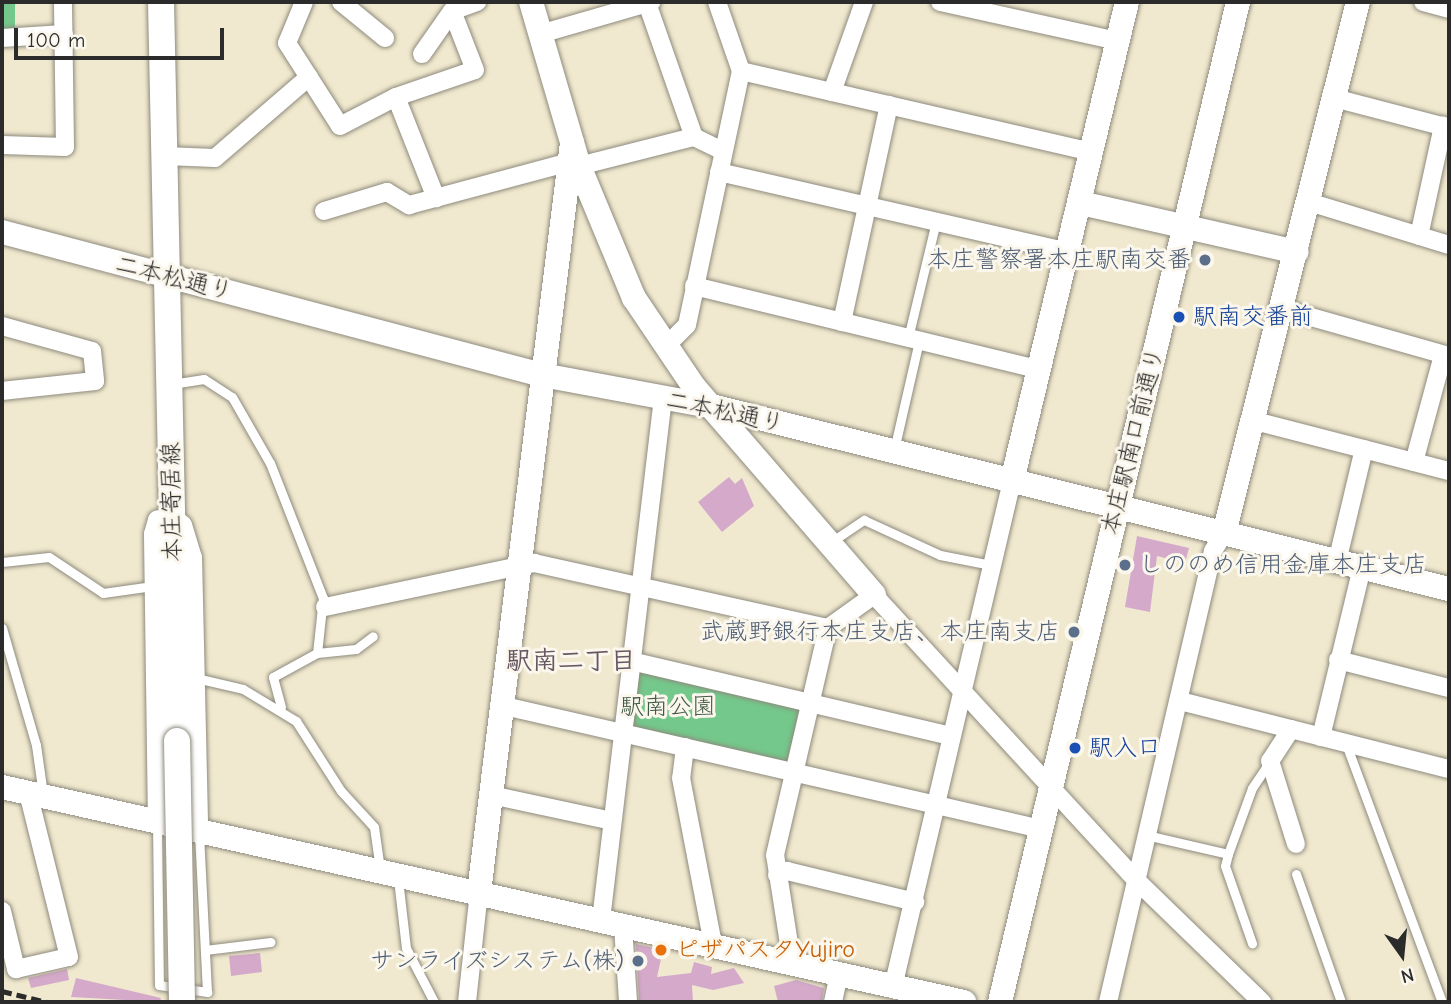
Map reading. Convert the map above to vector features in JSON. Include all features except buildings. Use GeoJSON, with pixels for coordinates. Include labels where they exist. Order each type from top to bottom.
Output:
{"type":"FeatureCollection","features":[{"type":"Feature","properties":{"kind":"main road","name":"本庄寄居線"},"geometry":{"type":"LineString","coordinates":[[161,2],[182,1002]]}},
{"type":"Feature","properties":{"kind":"street"},"geometry":{"type":"LineString","coordinates":[[2,145],[65,147],[63,2]]}},
{"type":"Feature","properties":{"kind":"street"},"geometry":{"type":"LineString","coordinates":[[304,2],[287,43],[340,126],[396,97],[475,70],[452,11]]}},
{"type":"Feature","properties":{"kind":"street"},"geometry":{"type":"LineString","coordinates":[[341,2],[385,38]]}},
{"type":"Feature","properties":{"kind":"street"},"geometry":{"type":"LineString","coordinates":[[422,54],[452,11],[477,2]]}},
{"type":"Feature","properties":{"kind":"street"},"geometry":{"type":"LineString","coordinates":[[531,2],[574,157],[634,298],[665,347],[874,595],[960,691],[1135,879],[1262,1002]]}},
{"type":"Feature","properties":{"kind":"street"},"geometry":{"type":"LineString","coordinates":[[540,34],[613,7],[649,2],[694,137]]}},
{"type":"Feature","properties":{"kind":"street"},"geometry":{"type":"LineString","coordinates":[[665,347],[687,325],[741,71],[717,2]]}},
{"type":"Feature","properties":{"kind":"street"},"geometry":{"type":"LineString","coordinates":[[832,92],[864,2]]}},
{"type":"Feature","properties":{"kind":"street"},"geometry":{"type":"LineString","coordinates":[[940,2],[997,8],[1118,41]]}},
{"type":"Feature","properties":{"kind":"street"},"geometry":{"type":"LineString","coordinates":[[894,987],[937,806],[960,691],[1081,203],[1127,2]]}},
{"type":"Feature","properties":{"kind":"street","name":"本庄駅南口前通り"},"geometry":{"type":"LineString","coordinates":[[1000,1002],[1052,790],[1115,506],[1188,226],[1238,2]]}},
{"type":"Feature","properties":{"kind":"street"},"geometry":{"type":"LineString","coordinates":[[1108,1002],[1213,551],[1224,533],[1255,421],[1358,2]]}},
{"type":"Feature","properties":{"kind":"street"},"geometry":{"type":"LineString","coordinates":[[1423,2],[1449,9]]}},
{"type":"Feature","properties":{"kind":"street"},"geometry":{"type":"LineString","coordinates":[[2,38],[64,34]]}},
{"type":"Feature","properties":{"kind":"street"},"geometry":{"type":"LineString","coordinates":[[741,71],[1092,152]]}},
{"type":"Feature","properties":{"kind":"street"},"geometry":{"type":"LineString","coordinates":[[166,156],[215,158],[309,77]]}},
{"type":"Feature","properties":{"kind":"street"},"geometry":{"type":"LineString","coordinates":[[396,97],[436,198]]}},
{"type":"Feature","properties":{"kind":"street"},"geometry":{"type":"LineString","coordinates":[[1335,98],[1446,127],[1419,236]]}},
{"type":"Feature","properties":{"kind":"street"},"geometry":{"type":"LineString","coordinates":[[842,322],[889,105]]}},
{"type":"Feature","properties":{"kind":"street"},"geometry":{"type":"LineString","coordinates":[[324,211],[387,192],[409,205],[574,157],[694,137],[723,151]]}},
{"type":"Feature","properties":{"kind":"street"},"geometry":{"type":"LineString","coordinates":[[467,1002],[500,705],[542,375],[574,157]]}},
{"type":"Feature","properties":{"kind":"street"},"geometry":{"type":"LineString","coordinates":[[719,172],[1069,252]]}},
{"type":"Feature","properties":{"kind":"street"},"geometry":{"type":"LineString","coordinates":[[1309,202],[1449,245]]}},
{"type":"Feature","properties":{"kind":"street"},"geometry":{"type":"LineString","coordinates":[[1081,203],[1297,252]]}},
{"type":"Feature","properties":{"kind":"street","name":"二本松通り"},"geometry":{"type":"LineString","coordinates":[[2,232],[542,375],[715,407],[1449,589]]}},
{"type":"Feature","properties":{"kind":"street"},"geometry":{"type":"LineString","coordinates":[[694,286],[1040,370]]}},
{"type":"Feature","properties":{"kind":"street"},"geometry":{"type":"LineString","coordinates":[[1283,309],[1446,356],[1414,461]]}},
{"type":"Feature","properties":{"kind":"street"},"geometry":{"type":"LineString","coordinates":[[2,326],[93,351],[95,381],[2,391]]}},
{"type":"Feature","properties":{"kind":"street"},"geometry":{"type":"LineString","coordinates":[[628,1002],[612,923],[611,821],[624,733],[663,398]]}},
{"type":"Feature","properties":{"kind":"street"},"geometry":{"type":"LineString","coordinates":[[1255,421],[1449,471]]}},
{"type":"Feature","properties":{"kind":"street"},"geometry":{"type":"LineString","coordinates":[[1337,562],[1364,449]]}},
{"type":"Feature","properties":{"kind":"street"},"geometry":{"type":"LineString","coordinates":[[158,822],[153,529],[157,520],[172,516],[183,525],[193,557],[199,831]]}},
{"type":"Feature","properties":{"kind":"street"},"geometry":{"type":"LineString","coordinates":[[325,607],[520,564],[640,586],[828,628]]}},
{"type":"Feature","properties":{"kind":"street"},"geometry":{"type":"LineString","coordinates":[[1321,737],[1362,568]]}},
{"type":"Feature","properties":{"kind":"street"},"geometry":{"type":"LineString","coordinates":[[792,963],[775,855],[828,628],[874,595]]}},
{"type":"Feature","properties":{"kind":"street"},"geometry":{"type":"LineString","coordinates":[[1338,660],[1449,688]]}},
{"type":"Feature","properties":{"kind":"street"},"geometry":{"type":"LineString","coordinates":[[631,661],[951,736]]}},
{"type":"Feature","properties":{"kind":"street"},"geometry":{"type":"LineString","coordinates":[[1180,701],[1449,769]]}},
{"type":"Feature","properties":{"kind":"street"},"geometry":{"type":"LineString","coordinates":[[500,705],[1041,829]]}},
{"type":"Feature","properties":{"kind":"street"},"geometry":{"type":"LineString","coordinates":[[1291,729],[1270,761],[1296,844]]}},
{"type":"Feature","properties":{"kind":"street"},"geometry":{"type":"LineString","coordinates":[[685,747],[681,778],[713,944]]}},
{"type":"Feature","properties":{"kind":"street"},"geometry":{"type":"LineString","coordinates":[[2,787],[964,1002]]}},
{"type":"Feature","properties":{"kind":"street"},"geometry":{"type":"LineString","coordinates":[[2,911],[16,969],[69,957],[35,795]]}},
{"type":"Feature","properties":{"kind":"street"},"geometry":{"type":"LineString","coordinates":[[491,795],[611,821]]}},
{"type":"Feature","properties":{"kind":"street"},"geometry":{"type":"LineString","coordinates":[[777,875],[787,871],[915,902]]}},
{"type":"Feature","properties":{"kind":"street"},"geometry":{"type":"LineString","coordinates":[[833,1002],[839,975]]}},
{"type":"Feature","properties":{"kind":"lane"},"geometry":{"type":"LineString","coordinates":[[894,452],[936,222]]}},
{"type":"Feature","properties":{"kind":"lane"},"geometry":{"type":"LineString","coordinates":[[170,384],[204,379],[232,397],[278,478],[325,607],[317,653]]}},
{"type":"Feature","properties":{"kind":"lane"},"geometry":{"type":"LineString","coordinates":[[830,542],[864,520],[940,555],[991,565]]}},
{"type":"Feature","properties":{"kind":"lane"},"geometry":{"type":"LineString","coordinates":[[2,562],[49,557],[103,593],[153,586]]}},
{"type":"Feature","properties":{"kind":"lane"},"geometry":{"type":"LineString","coordinates":[[2,628],[36,745],[35,795]]}},
{"type":"Feature","properties":{"kind":"lane"},"geometry":{"type":"LineString","coordinates":[[373,636],[356,649],[317,653],[273,677],[281,708],[374,827],[389,873],[406,948],[434,1002]]}},
{"type":"Feature","properties":{"kind":"lane"},"geometry":{"type":"LineString","coordinates":[[196,678],[243,689],[281,708]]}},
{"type":"Feature","properties":{"kind":"lane"},"geometry":{"type":"LineString","coordinates":[[1346,743],[1442,1002]]}},
{"type":"Feature","properties":{"kind":"lane"},"geometry":{"type":"LineString","coordinates":[[1252,943],[1225,866],[1252,788],[1270,761]]}},
{"type":"Feature","properties":{"kind":"lane"},"geometry":{"type":"LineString","coordinates":[[158,822],[159,985],[207,992],[199,831]]}},
{"type":"Feature","properties":{"kind":"lane"},"geometry":{"type":"LineString","coordinates":[[1146,835],[1228,854]]}},
{"type":"Feature","properties":{"kind":"lane"},"geometry":{"type":"LineString","coordinates":[[1296,874],[1341,1002]]}},
{"type":"Feature","properties":{"kind":"lane"},"geometry":{"type":"LineString","coordinates":[[205,950],[271,942]]}},
{"type":"Feature","properties":{"kind":"green space"},"geometry":{"type":"Polygon","coordinates":[[[2,2],[15,2],[15,30],[2,31],[2,2]]]}},
{"type":"Feature","properties":{"kind":"green space","name":"駅南公園"},"geometry":{"type":"Polygon","coordinates":[[[633,670],[801,705],[791,762],[629,727],[633,670]]]}},
{"type":"Feature","properties":{"kind":"railway"},"geometry":{"type":"LineString","coordinates":[[2,991],[47,1002]]}},
{"type":"Feature","properties":{"kind":"place","name":"本庄警察署本庄駅南交番"},"geometry":{"type":"Point","coordinates":[1205,260]}},
{"type":"Feature","properties":{"kind":"place","name":"駅南交番前"},"geometry":{"type":"Point","coordinates":[1179,317]}},
{"type":"Feature","properties":{"kind":"place","name":"しののめ信用金庫本庄支店"},"geometry":{"type":"Point","coordinates":[1125,565]}},
{"type":"Feature","properties":{"kind":"place","name":"武蔵野銀行本庄支店、本庄南支店"},"geometry":{"type":"Point","coordinates":[1074,632]}},
{"type":"Feature","properties":{"kind":"place","name":"駅入口"},"geometry":{"type":"Point","coordinates":[1075,748]}},
{"type":"Feature","properties":{"kind":"place","name":"ピザパスタYujiro"},"geometry":{"type":"Point","coordinates":[661,950]}},
{"type":"Feature","properties":{"kind":"place","name":"サンライズシステム(株)"},"geometry":{"type":"Point","coordinates":[638,961]}},
{"type":"Feature","properties":{"kind":"district","name":"駅南二丁目"},"geometry":{"type":"Point","coordinates":[571,662]}}]}
